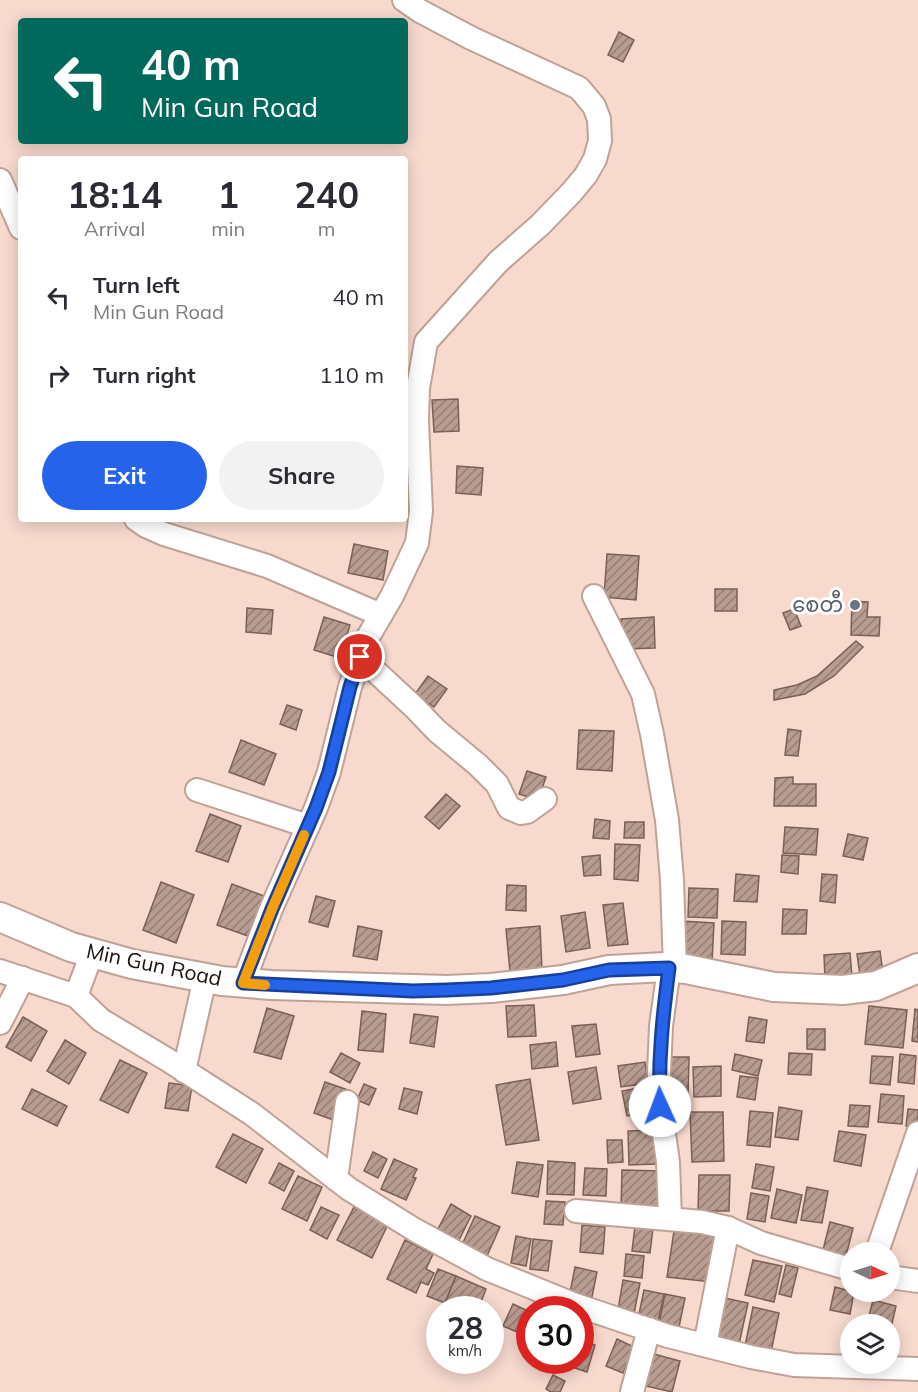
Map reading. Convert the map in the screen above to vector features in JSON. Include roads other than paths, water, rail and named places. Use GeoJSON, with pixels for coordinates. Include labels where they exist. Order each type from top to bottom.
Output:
{"type":"FeatureCollection","features":[{"type":"Feature","properties":{"kind":"street"},"geometry":{"type":"LineString","coordinates":[[243,983],[329,772],[350,687],[360,657],[368,637],[411,558],[418,536],[421,511],[417,421],[418,388],[426,342],[498,262],[571,194],[595,159],[600,141],[599,119],[594,106],[579,88],[471,38],[404,0]]}},
{"type":"Feature","properties":{"kind":"street"},"geometry":{"type":"LineString","coordinates":[[0,180],[18,221]]}},
{"type":"Feature","properties":{"kind":"street"},"geometry":{"type":"LineString","coordinates":[[140,522],[164,534],[287,574],[381,615]]}},
{"type":"Feature","properties":{"kind":"street"},"geometry":{"type":"LineString","coordinates":[[594,596],[643,694],[668,830],[672,880],[672,968],[661,1026],[659,1073],[660,1106],[668,1162],[670,1219]]}},
{"type":"Feature","properties":{"kind":"street"},"geometry":{"type":"LineString","coordinates":[[360,657],[437,731],[497,784],[509,808],[521,813],[527,812],[545,799]]}},
{"type":"Feature","properties":{"kind":"street"},"geometry":{"type":"LineString","coordinates":[[198,790],[308,826]]}},
{"type":"Feature","properties":{"kind":"street","name":"Min Gun Road"},"geometry":{"type":"LineString","coordinates":[[0,917],[92,953],[142,966],[243,983],[413,991],[447,990],[563,980],[609,970],[672,968],[774,987],[843,990],[876,986],[918,968]]}},
{"type":"Feature","properties":{"kind":"street"},"geometry":{"type":"LineString","coordinates":[[76,996],[92,953]]}},
{"type":"Feature","properties":{"kind":"street"},"geometry":{"type":"LineString","coordinates":[[0,971],[76,996],[101,1020],[252,1114],[336,1179],[415,1230],[487,1269],[573,1304],[705,1345],[794,1365],[918,1369]]}},
{"type":"Feature","properties":{"kind":"street"},"geometry":{"type":"LineString","coordinates":[[0,1023],[23,978]]}},
{"type":"Feature","properties":{"kind":"street"},"geometry":{"type":"LineString","coordinates":[[184,1071],[205,978]]}},
{"type":"Feature","properties":{"kind":"street"},"geometry":{"type":"LineString","coordinates":[[336,1179],[347,1102]]}},
{"type":"Feature","properties":{"kind":"street"},"geometry":{"type":"LineString","coordinates":[[880,1242],[918,1133]]}},
{"type":"Feature","properties":{"kind":"street"},"geometry":{"type":"LineString","coordinates":[[576,1211],[702,1222],[728,1228],[761,1243],[840,1266]]}},
{"type":"Feature","properties":{"kind":"street"},"geometry":{"type":"LineString","coordinates":[[705,1345],[728,1228]]}},
{"type":"Feature","properties":{"kind":"street"},"geometry":{"type":"LineString","coordinates":[[900,1278],[918,1281]]}},
{"type":"Feature","properties":{"kind":"street"},"geometry":{"type":"LineString","coordinates":[[632,1392],[649,1329]]}},
{"type":"Feature","properties":{"kind":"place","name":"စေတီ"},"geometry":{"type":"Point","coordinates":[855,605]}}]}
